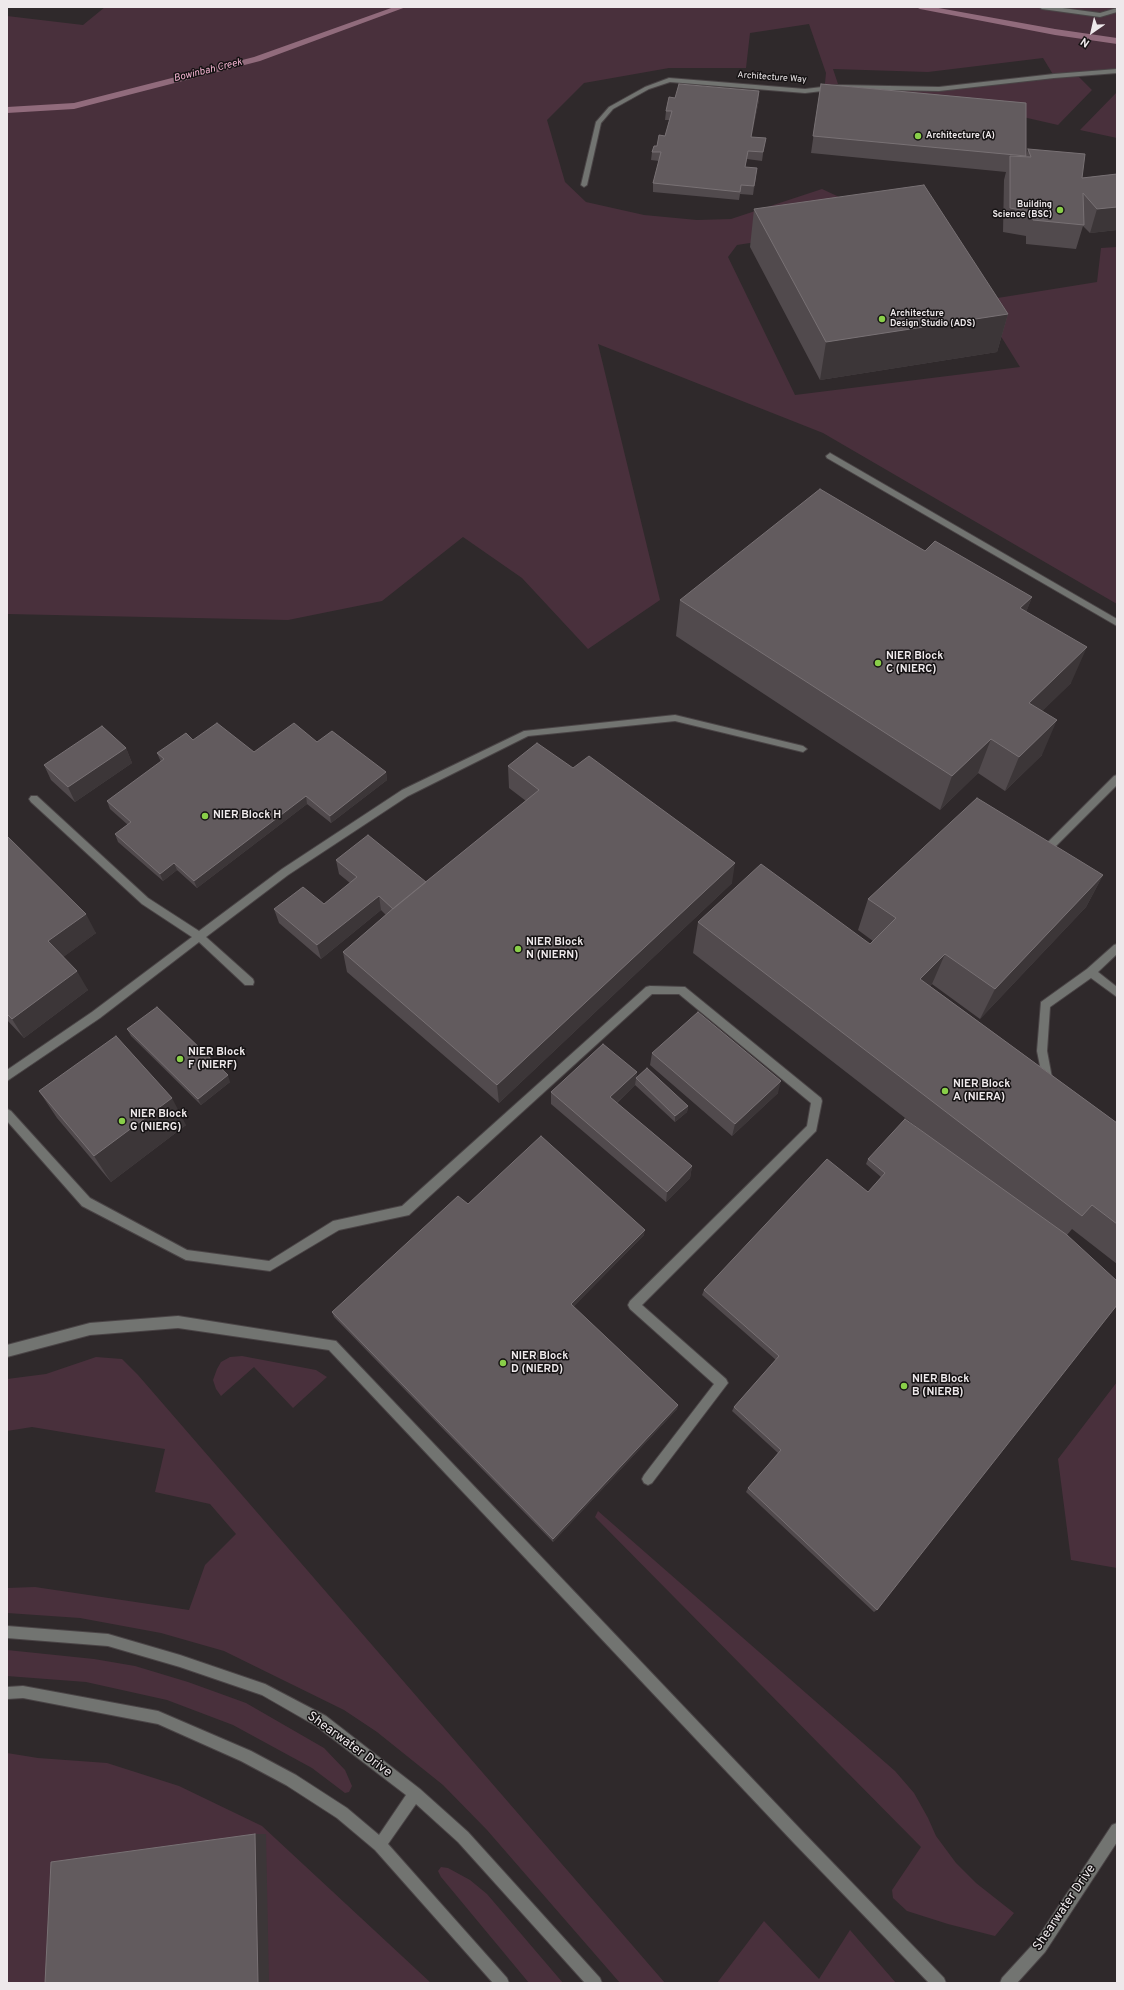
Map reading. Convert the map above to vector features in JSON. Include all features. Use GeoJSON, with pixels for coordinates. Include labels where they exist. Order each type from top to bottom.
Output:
{"type":"FeatureCollection","features":[{"type":"Feature","properties":{"kind":"street"},"geometry":{"type":"LineString","coordinates":[[1042,7],[1100,15],[1117,10]]}},
{"type":"Feature","properties":{"kind":"street","name":"Architecture Way"},"geometry":{"type":"LineString","coordinates":[[584,185],[598,123],[611,108],[647,88],[669,80],[805,91],[839,86],[939,89],[1054,76],[1117,71]]}},
{"type":"Feature","properties":{"kind":"street"},"geometry":{"type":"LineString","coordinates":[[830,456],[1117,623]]}},
{"type":"Feature","properties":{"kind":"street"},"geometry":{"type":"LineString","coordinates":[[7,1076],[96,1016],[285,872],[405,793],[527,733],[675,718],[803,749]]}},
{"type":"Feature","properties":{"kind":"street"},"geometry":{"type":"LineString","coordinates":[[1036,860],[1117,779]]}},
{"type":"Feature","properties":{"kind":"street"},"geometry":{"type":"LineString","coordinates":[[34,799],[145,901],[200,937],[248,982]]}},
{"type":"Feature","properties":{"kind":"street"},"geometry":{"type":"LineString","coordinates":[[1050,1092],[1042,1051],[1045,1005],[1091,972],[1117,948]]}},
{"type":"Feature","properties":{"kind":"street"},"geometry":{"type":"LineString","coordinates":[[1091,972],[1117,993]]}},
{"type":"Feature","properties":{"kind":"street"},"geometry":{"type":"LineString","coordinates":[[7,1114],[86,1202],[186,1255],[270,1266],[337,1225],[405,1211],[650,990],[681,990],[816,1101],[812,1128],[634,1305],[722,1383],[648,1479]]}},
{"type":"Feature","properties":{"kind":"street"},"geometry":{"type":"LineString","coordinates":[[7,1351],[90,1329],[178,1322],[332,1345],[803,1842],[939,1983]]}},
{"type":"Feature","properties":{"kind":"street","name":"Shearwater Drive"},"geometry":{"type":"LineString","coordinates":[[7,1632],[108,1640],[180,1661],[265,1690],[333,1730],[416,1794],[463,1837],[595,1983]]}},
{"type":"Feature","properties":{"kind":"street"},"geometry":{"type":"LineString","coordinates":[[7,1693],[23,1692],[158,1718],[246,1756],[291,1780],[342,1813],[380,1845],[502,1983]]}},
{"type":"Feature","properties":{"kind":"street"},"geometry":{"type":"LineString","coordinates":[[380,1845],[416,1794]]}},
{"type":"Feature","properties":{"kind":"street","name":"Shearwater Drive"},"geometry":{"type":"LineString","coordinates":[[1007,1983],[1040,1947],[1117,1830]]}},
{"type":"Feature","properties":{"kind":"shaded area"},"geometry":{"type":"Polygon","coordinates":[[[105,7],[1117,7],[1117,71],[1077,75],[1092,90],[1058,125],[1023,117],[824,93],[826,73],[809,24],[750,33],[746,68],[669,68],[584,83],[547,120],[565,182],[586,202],[644,215],[697,220],[731,219],[822,189],[891,221],[737,245],[728,257],[795,395],[1020,367],[979,301],[1097,282],[1101,248],[1117,247],[1117,604],[823,433],[598,344],[660,600],[588,649],[522,578],[463,537],[382,601],[288,620],[7,614],[7,16],[83,25],[105,7]],[[1043,58],[928,72],[833,69],[839,87],[939,89],[1054,76],[1043,58]]]}},
{"type":"Feature","properties":{"kind":"shaded area"},"geometry":{"type":"Polygon","coordinates":[[[1117,92],[1117,138],[1080,130],[1117,92]]]}},
{"type":"Feature","properties":{"kind":"shaded area"},"geometry":{"type":"Polygon","coordinates":[[[242,1356],[316,1370],[327,1377],[293,1408],[254,1367],[221,1396],[216,1389],[213,1380],[217,1369],[221,1362],[230,1357],[242,1356]]]}},
{"type":"Feature","properties":{"kind":"shaded area"},"geometry":{"type":"Polygon","coordinates":[[[96,1357],[122,1359],[138,1375],[665,1983],[620,1983],[487,1830],[443,1785],[377,1732],[344,1710],[224,1651],[161,1633],[80,1618],[7,1613],[7,1588],[35,1587],[189,1610],[205,1565],[236,1534],[210,1504],[155,1492],[165,1449],[32,1427],[7,1431],[7,1379],[46,1374],[96,1357]]]}},
{"type":"Feature","properties":{"kind":"shaded area"},"geometry":{"type":"Polygon","coordinates":[[[1117,1382],[1117,1568],[1071,1560],[1058,1459],[1117,1382]]]}},
{"type":"Feature","properties":{"kind":"shaded area"},"geometry":{"type":"Polygon","coordinates":[[[598,1511],[895,1771],[914,1793],[936,1836],[956,1863],[976,1883],[1014,1913],[995,1936],[948,1924],[907,1911],[893,1898],[892,1890],[921,1847],[595,1517],[598,1511]]]}},
{"type":"Feature","properties":{"kind":"shaded area"},"geometry":{"type":"Polygon","coordinates":[[[7,1650],[94,1659],[135,1666],[188,1682],[246,1703],[324,1748],[345,1770],[352,1786],[349,1792],[345,1793],[312,1768],[233,1725],[167,1700],[86,1682],[7,1676],[7,1650]]]}},
{"type":"Feature","properties":{"kind":"shaded area"},"geometry":{"type":"Polygon","coordinates":[[[7,1753],[38,1758],[107,1763],[179,1786],[262,1826],[431,1983],[7,1983],[7,1753]]]}},
{"type":"Feature","properties":{"kind":"shaded area"},"geometry":{"type":"Polygon","coordinates":[[[441,1867],[448,1868],[470,1880],[487,1894],[563,1983],[529,1983],[441,1877],[438,1871],[441,1867]]]}},
{"type":"Feature","properties":{"kind":"shaded area"},"geometry":{"type":"Polygon","coordinates":[[[764,1921],[819,1979],[850,1930],[896,1983],[717,1983],[764,1921]]]}},
{"type":"Feature","properties":{"kind":"building"},"geometry":{"type":"Polygon","coordinates":[[[679,84],[759,91],[751,137],[766,138],[763,152],[748,151],[745,167],[757,168],[754,186],[741,185],[740,192],[653,183],[661,152],[652,152],[654,146],[657,146],[659,135],[665,136],[672,111],[666,111],[669,97],[675,98],[679,84]]]}},
{"type":"Feature","properties":{"kind":"building","name":"Architecture (A)"},"geometry":{"type":"Polygon","coordinates":[[[821,84],[1026,103],[1026,156],[813,136],[821,84]]]}},
{"type":"Feature","properties":{"kind":"building"},"geometry":{"type":"Polygon","coordinates":[[[1028,149],[1085,154],[1082,178],[1117,174],[1117,207],[1097,209],[1083,193],[1084,225],[1033,220],[1032,212],[1010,208],[1010,156],[1031,157],[1028,149]]]}},
{"type":"Feature","properties":{"kind":"building","name":"Architecture Design Studio (ADS)"},"geometry":{"type":"Polygon","coordinates":[[[924,185],[1008,314],[826,342],[754,209],[924,185]]]}},
{"type":"Feature","properties":{"kind":"building","name":"NIER Block C (NIERC)"},"geometry":{"type":"Polygon","coordinates":[[[820,489],[925,551],[935,541],[1032,597],[1020,608],[1087,647],[1029,703],[1057,720],[1019,757],[991,739],[952,776],[680,600],[820,489]]]}},
{"type":"Feature","properties":{"kind":"building","name":"NIER Block H"},"geometry":{"type":"Polygon","coordinates":[[[217,723],[254,752],[294,723],[317,742],[332,731],[386,772],[330,816],[306,796],[194,881],[174,863],[160,874],[115,834],[131,822],[107,801],[164,759],[157,753],[186,733],[193,740],[217,723]]]}},
{"type":"Feature","properties":{"kind":"building"},"geometry":{"type":"Polygon","coordinates":[[[102,726],[126,748],[68,787],[44,765],[102,726]]]}},
{"type":"Feature","properties":{"kind":"building","name":"NIER Block N (NIERN)"},"geometry":{"type":"Polygon","coordinates":[[[537,743],[573,768],[589,756],[735,863],[497,1085],[343,952],[396,906],[539,790],[508,766],[537,743]]]}},
{"type":"Feature","properties":{"kind":"building","name":"NIER Block A (NIERA)"},"geometry":{"type":"Polygon","coordinates":[[[977,798],[1103,875],[995,989],[945,954],[920,979],[1117,1123],[1117,1224],[1092,1205],[1082,1216],[698,922],[761,864],[870,944],[896,918],[868,899],[977,798]]]}},
{"type":"Feature","properties":{"kind":"building"},"geometry":{"type":"Polygon","coordinates":[[[368,835],[426,882],[393,909],[379,896],[317,945],[274,909],[303,887],[324,904],[357,877],[336,860],[368,835]]]}},
{"type":"Feature","properties":{"kind":"building"},"geometry":{"type":"Polygon","coordinates":[[[7,836],[86,914],[48,941],[77,971],[12,1019],[7,1014],[7,836]]]}},
{"type":"Feature","properties":{"kind":"building","name":"NIER Block F (NIERF)"},"geometry":{"type":"Polygon","coordinates":[[[157,1007],[228,1075],[198,1099],[127,1029],[157,1007]]]}},
{"type":"Feature","properties":{"kind":"building"},"geometry":{"type":"Polygon","coordinates":[[[698,1012],[781,1081],[735,1124],[652,1053],[698,1012]]]}},
{"type":"Feature","properties":{"kind":"building"},"geometry":{"type":"Polygon","coordinates":[[[116,1036],[172,1098],[94,1156],[39,1091],[116,1036]]]}},
{"type":"Feature","properties":{"kind":"building"},"geometry":{"type":"Polygon","coordinates":[[[603,1044],[637,1072],[610,1097],[692,1166],[667,1192],[551,1092],[603,1044]]]}},
{"type":"Feature","properties":{"kind":"building"},"geometry":{"type":"Polygon","coordinates":[[[647,1068],[688,1106],[675,1116],[636,1078],[647,1068]]]}},
{"type":"Feature","properties":{"kind":"building","name":"NIER Block B (NIERB)"},"geometry":{"type":"Polygon","coordinates":[[[905,1119],[1067,1235],[1117,1281],[1117,1305],[877,1610],[748,1488],[781,1450],[734,1407],[779,1356],[704,1290],[827,1159],[868,1192],[885,1173],[868,1159],[905,1119]]]}},
{"type":"Feature","properties":{"kind":"building","name":"NIER Block D (NIERD)"},"geometry":{"type":"Polygon","coordinates":[[[541,1136],[645,1230],[571,1304],[678,1405],[553,1539],[332,1312],[458,1196],[468,1204],[541,1136]]]}},
{"type":"Feature","properties":{"kind":"building"},"geometry":{"type":"Polygon","coordinates":[[[255,1834],[258,1983],[45,1983],[51,1862],[255,1834]]]}},
{"type":"Feature","properties":{"kind":"waterway","name":"Bowinbah Creek"},"geometry":{"type":"LineString","coordinates":[[7,110],[74,106],[257,59],[402,7]]}},
{"type":"Feature","properties":{"kind":"waterway"},"geometry":{"type":"LineString","coordinates":[[920,7],[1055,32],[1117,41]]}},
{"type":"Feature","properties":{"kind":"place","name":"Architecture (A)"},"geometry":{"type":"Point","coordinates":[918,136]}},
{"type":"Feature","properties":{"kind":"place","name":"Building Science (BSC)"},"geometry":{"type":"Point","coordinates":[1060,210]}},
{"type":"Feature","properties":{"kind":"place","name":"Architecture Design Studio (ADS)"},"geometry":{"type":"Point","coordinates":[882,319]}},
{"type":"Feature","properties":{"kind":"place","name":"NIER Block C (NIERC)"},"geometry":{"type":"Point","coordinates":[878,663]}},
{"type":"Feature","properties":{"kind":"place","name":"NIER Block H"},"geometry":{"type":"Point","coordinates":[205,816]}},
{"type":"Feature","properties":{"kind":"place","name":"NIER Block N (NIERN)"},"geometry":{"type":"Point","coordinates":[518,949]}},
{"type":"Feature","properties":{"kind":"place","name":"NIER Block F (NIERF)"},"geometry":{"type":"Point","coordinates":[180,1059]}},
{"type":"Feature","properties":{"kind":"place","name":"NIER Block A (NIERA)"},"geometry":{"type":"Point","coordinates":[945,1091]}},
{"type":"Feature","properties":{"kind":"place","name":"NIER Block G (NIERG)"},"geometry":{"type":"Point","coordinates":[122,1121]}},
{"type":"Feature","properties":{"kind":"place","name":"NIER Block D (NIERD)"},"geometry":{"type":"Point","coordinates":[503,1363]}},
{"type":"Feature","properties":{"kind":"place","name":"NIER Block B (NIERB)"},"geometry":{"type":"Point","coordinates":[904,1386]}}]}
